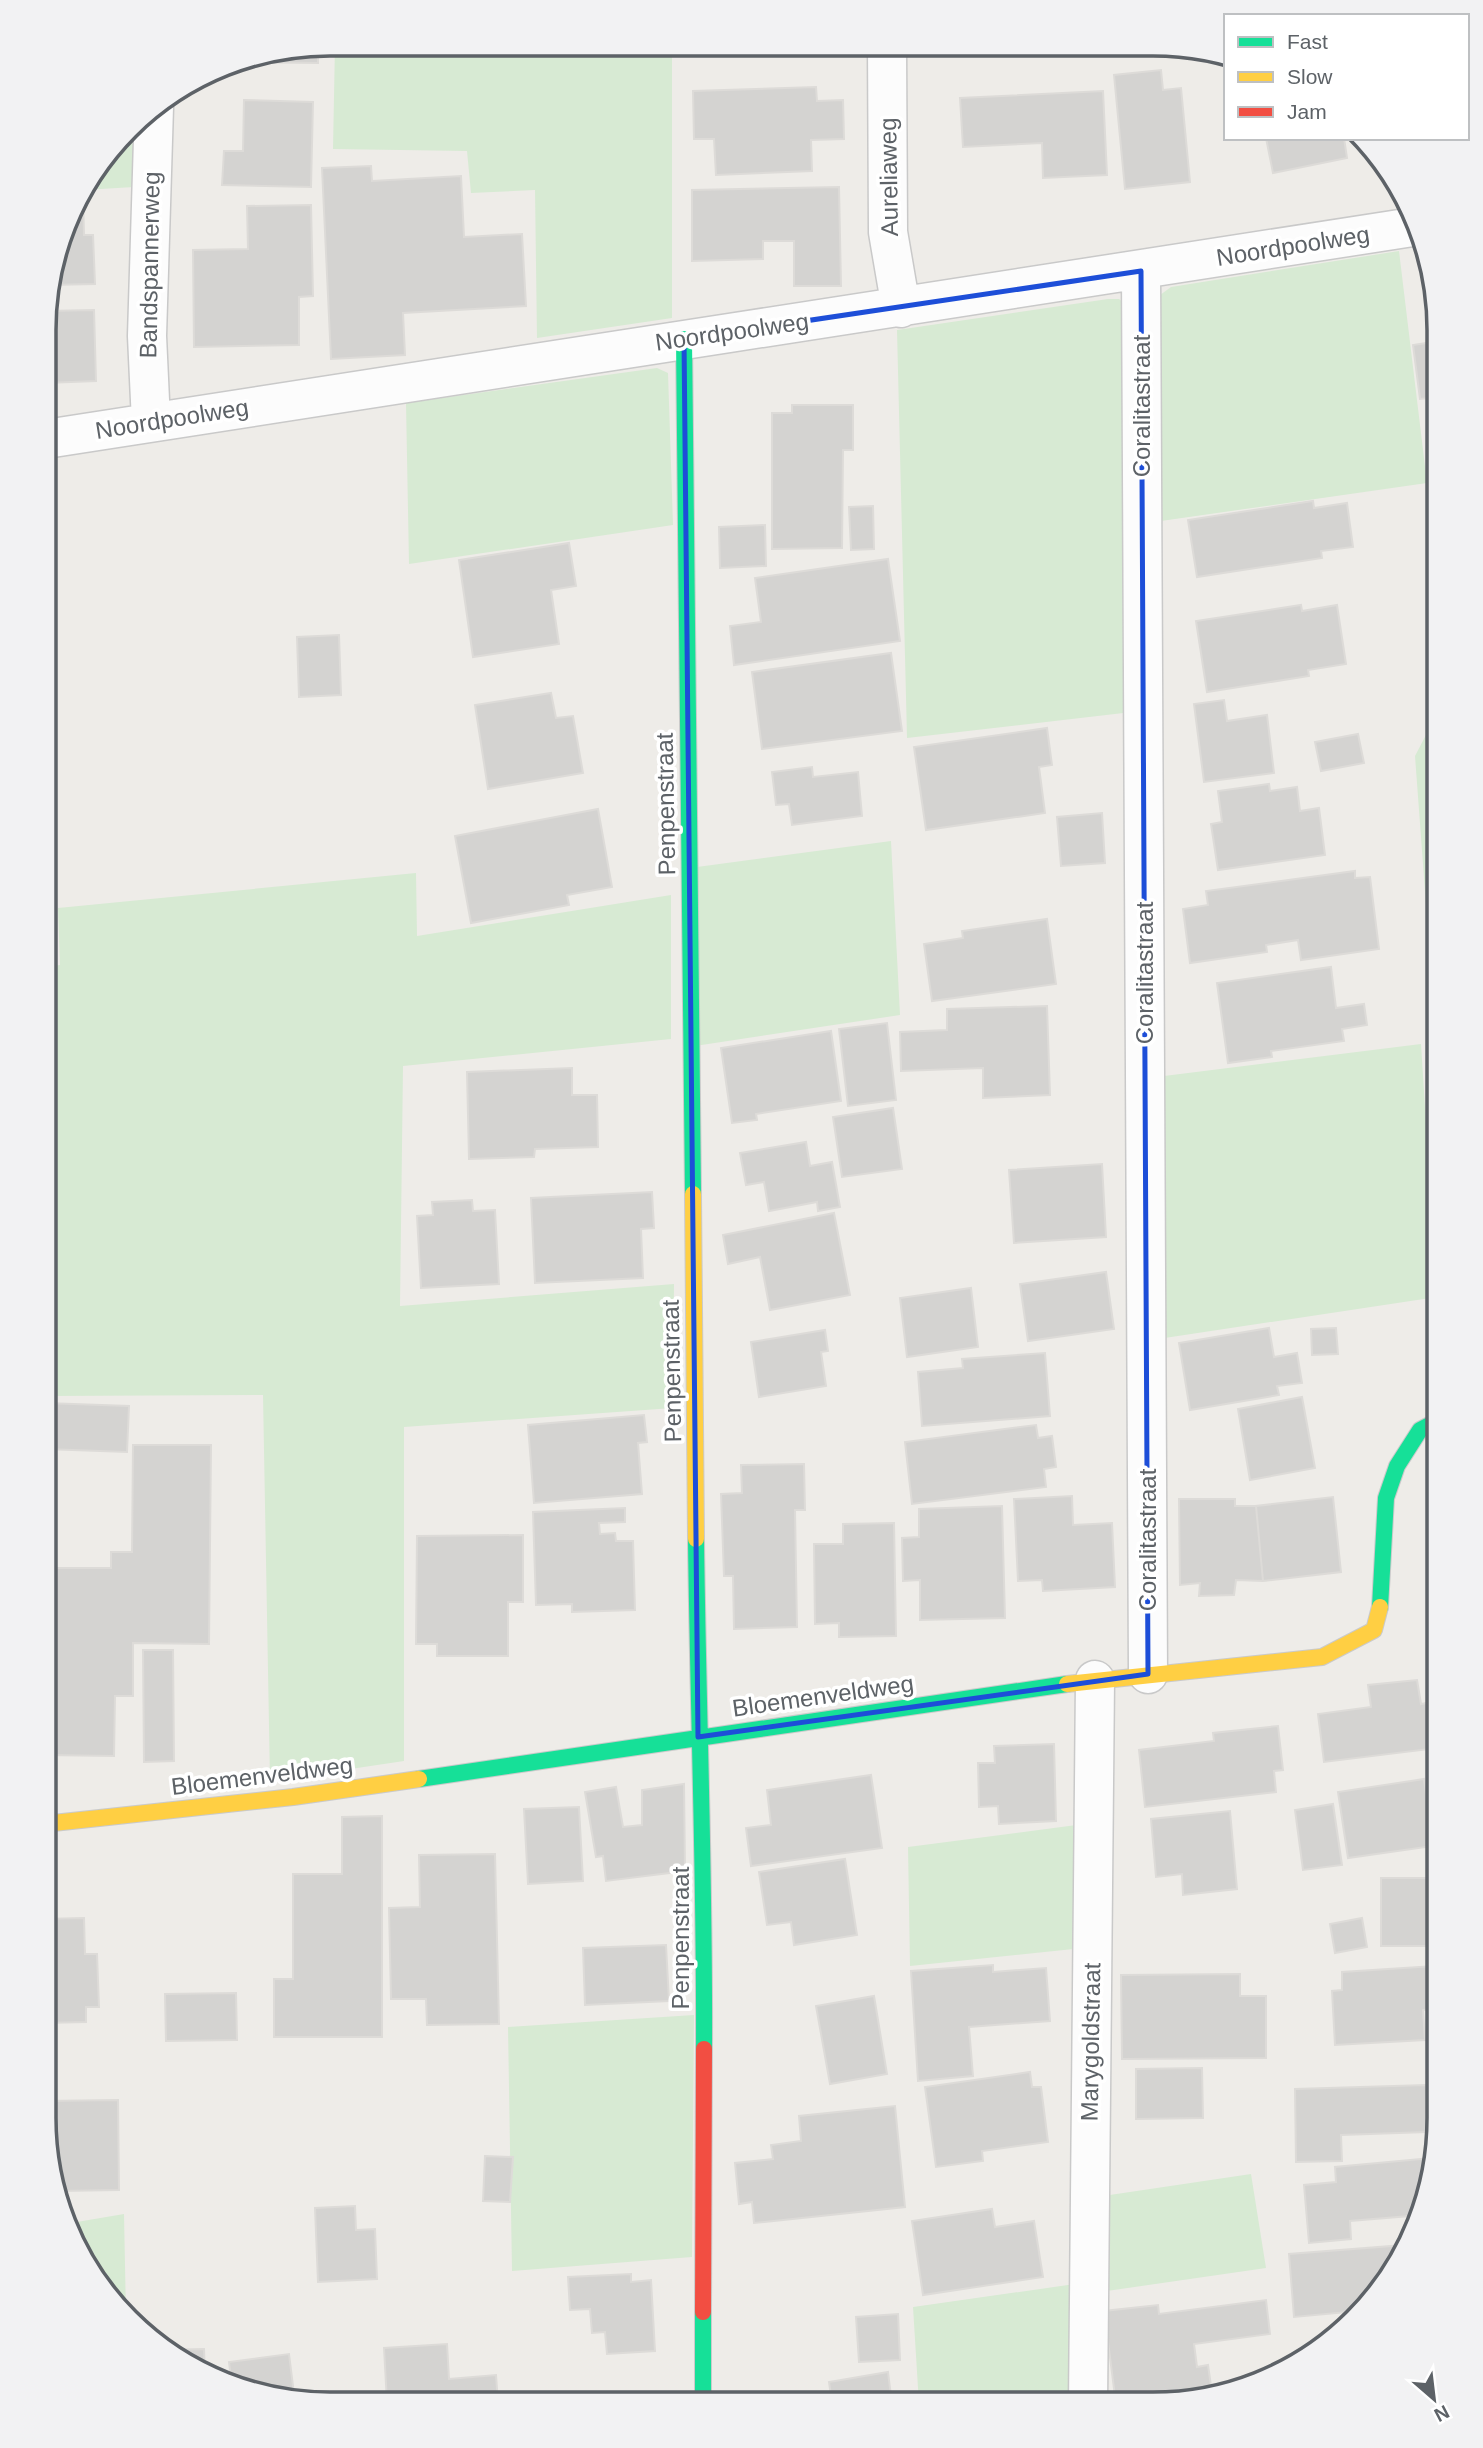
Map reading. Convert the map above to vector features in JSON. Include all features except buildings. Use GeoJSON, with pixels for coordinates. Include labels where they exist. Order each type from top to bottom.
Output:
{"type":"FeatureCollection","features":[{"type":"Feature","properties":{"kind":"street","name":"Aureliaweg"},"geometry":{"type":"LineString","coordinates":[[887,56],[888,232],[901,308]]}},
{"type":"Feature","properties":{"kind":"street","name":"Bandspannerweg"},"geometry":{"type":"LineString","coordinates":[[150,422],[147,336],[153,121]]}},
{"type":"Feature","properties":{"kind":"street","name":"Noordpoolweg"},"geometry":{"type":"LineString","coordinates":[[56,437],[1407,228]]}},
{"type":"Feature","properties":{"kind":"street","name":"Coralitastraat"},"geometry":{"type":"LineString","coordinates":[[1141,271],[1148,1674]]}},
{"type":"Feature","properties":{"kind":"street","name":"Penpenstraat"},"geometry":{"type":"LineString","coordinates":[[684,339],[698,1737],[705,1904],[703,2392]]}},
{"type":"Feature","properties":{"kind":"street","name":"Bloemenveldweg"},"geometry":{"type":"LineString","coordinates":[[56,1823],[293,1797],[1095,1680],[1322,1657],[1374,1630],[1381,1603],[1386,1498],[1397,1466],[1420,1430],[1427,1426]]}},
{"type":"Feature","properties":{"kind":"street","name":"Marygoldstraat"},"geometry":{"type":"LineString","coordinates":[[1088,2392],[1095,1680]]}},
{"type":"Feature","properties":{"kind":"highlighted area"},"geometry":{"type":"Polygon","coordinates":[[[1141,271],[1148,1674],[698,1737],[684,339],[1141,271]]]}},
{"type":"Feature","properties":{"kind":"green space"},"geometry":{"type":"Polygon","coordinates":[[[335,56],[672,56],[672,318],[537,338],[535,190],[471,193],[467,151],[333,149],[335,56]]]}},
{"type":"Feature","properties":{"kind":"green space"},"geometry":{"type":"Polygon","coordinates":[[[134,138],[134,187],[95,189],[134,138]]]}},
{"type":"Feature","properties":{"kind":"green space"},"geometry":{"type":"Polygon","coordinates":[[[1399,251],[1427,483],[1154,522],[1156,298],[1171,287],[1399,251]]]}},
{"type":"Feature","properties":{"kind":"green space"},"geometry":{"type":"Polygon","coordinates":[[[1119,299],[1127,305],[1132,712],[907,738],[897,330],[1119,299]]]}},
{"type":"Feature","properties":{"kind":"green space"},"geometry":{"type":"Polygon","coordinates":[[[657,368],[668,373],[673,525],[409,564],[406,403],[657,368]]]}},
{"type":"Feature","properties":{"kind":"green space"},"geometry":{"type":"Polygon","coordinates":[[[1427,733],[1427,918],[1415,756],[1427,733]]]}},
{"type":"Feature","properties":{"kind":"green space"},"geometry":{"type":"Polygon","coordinates":[[[891,841],[900,1015],[695,1046],[697,867],[891,841]]]}},
{"type":"Feature","properties":{"kind":"green space"},"geometry":{"type":"Polygon","coordinates":[[[416,873],[417,936],[671,895],[671,1039],[403,1066],[400,1306],[674,1284],[673,1408],[404,1427],[404,1761],[270,1781],[263,1395],[56,1396],[56,966],[60,965],[58,908],[416,873]]]}},
{"type":"Feature","properties":{"kind":"green space"},"geometry":{"type":"Polygon","coordinates":[[[1421,1044],[1427,1139],[1427,1299],[1158,1339],[1156,1077],[1421,1044]]]}},
{"type":"Feature","properties":{"kind":"green space"},"geometry":{"type":"Polygon","coordinates":[[[1084,1824],[1083,1948],[910,1966],[908,1847],[1084,1824]]]}},
{"type":"Feature","properties":{"kind":"green space"},"geometry":{"type":"Polygon","coordinates":[[[694,2015],[692,2257],[512,2271],[508,2027],[694,2015]]]}},
{"type":"Feature","properties":{"kind":"green space"},"geometry":{"type":"Polygon","coordinates":[[[1251,2174],[1266,2268],[1100,2292],[1103,2196],[1251,2174]]]}},
{"type":"Feature","properties":{"kind":"green space"},"geometry":{"type":"Polygon","coordinates":[[[124,2214],[126,2301],[102,2270],[77,2222],[124,2214]]]}},
{"type":"Feature","properties":{"kind":"green space"},"geometry":{"type":"Polygon","coordinates":[[[1075,2284],[1072,2392],[918,2392],[913,2307],[1075,2284]]]}},
{"type":"Feature","properties":{"kind":"traffic: fast"},"geometry":{"type":"LineString","coordinates":[[684,339],[693,1194]]}},
{"type":"Feature","properties":{"kind":"traffic: fast"},"geometry":{"type":"LineString","coordinates":[[1380,1607],[1386,1498],[1397,1466],[1420,1430],[1427,1426]]}},
{"type":"Feature","properties":{"kind":"traffic: fast"},"geometry":{"type":"LineString","coordinates":[[696,1539],[704,2049]]}},
{"type":"Feature","properties":{"kind":"traffic: fast"},"geometry":{"type":"LineString","coordinates":[[419,1779],[1067,1684]]}},
{"type":"Feature","properties":{"kind":"traffic: fast"},"geometry":{"type":"LineString","coordinates":[[703,2312],[703,2392]]}},
{"type":"Feature","properties":{"kind":"traffic: slow"},"geometry":{"type":"LineString","coordinates":[[693,1194],[696,1539]]}},
{"type":"Feature","properties":{"kind":"traffic: slow"},"geometry":{"type":"LineString","coordinates":[[1067,1684],[1322,1657],[1374,1630],[1380,1607]]}},
{"type":"Feature","properties":{"kind":"traffic: slow"},"geometry":{"type":"LineString","coordinates":[[56,1823],[293,1797],[419,1779]]}},
{"type":"Feature","properties":{"kind":"traffic: jam"},"geometry":{"type":"LineString","coordinates":[[703,2312],[704,2049]]}}]}
